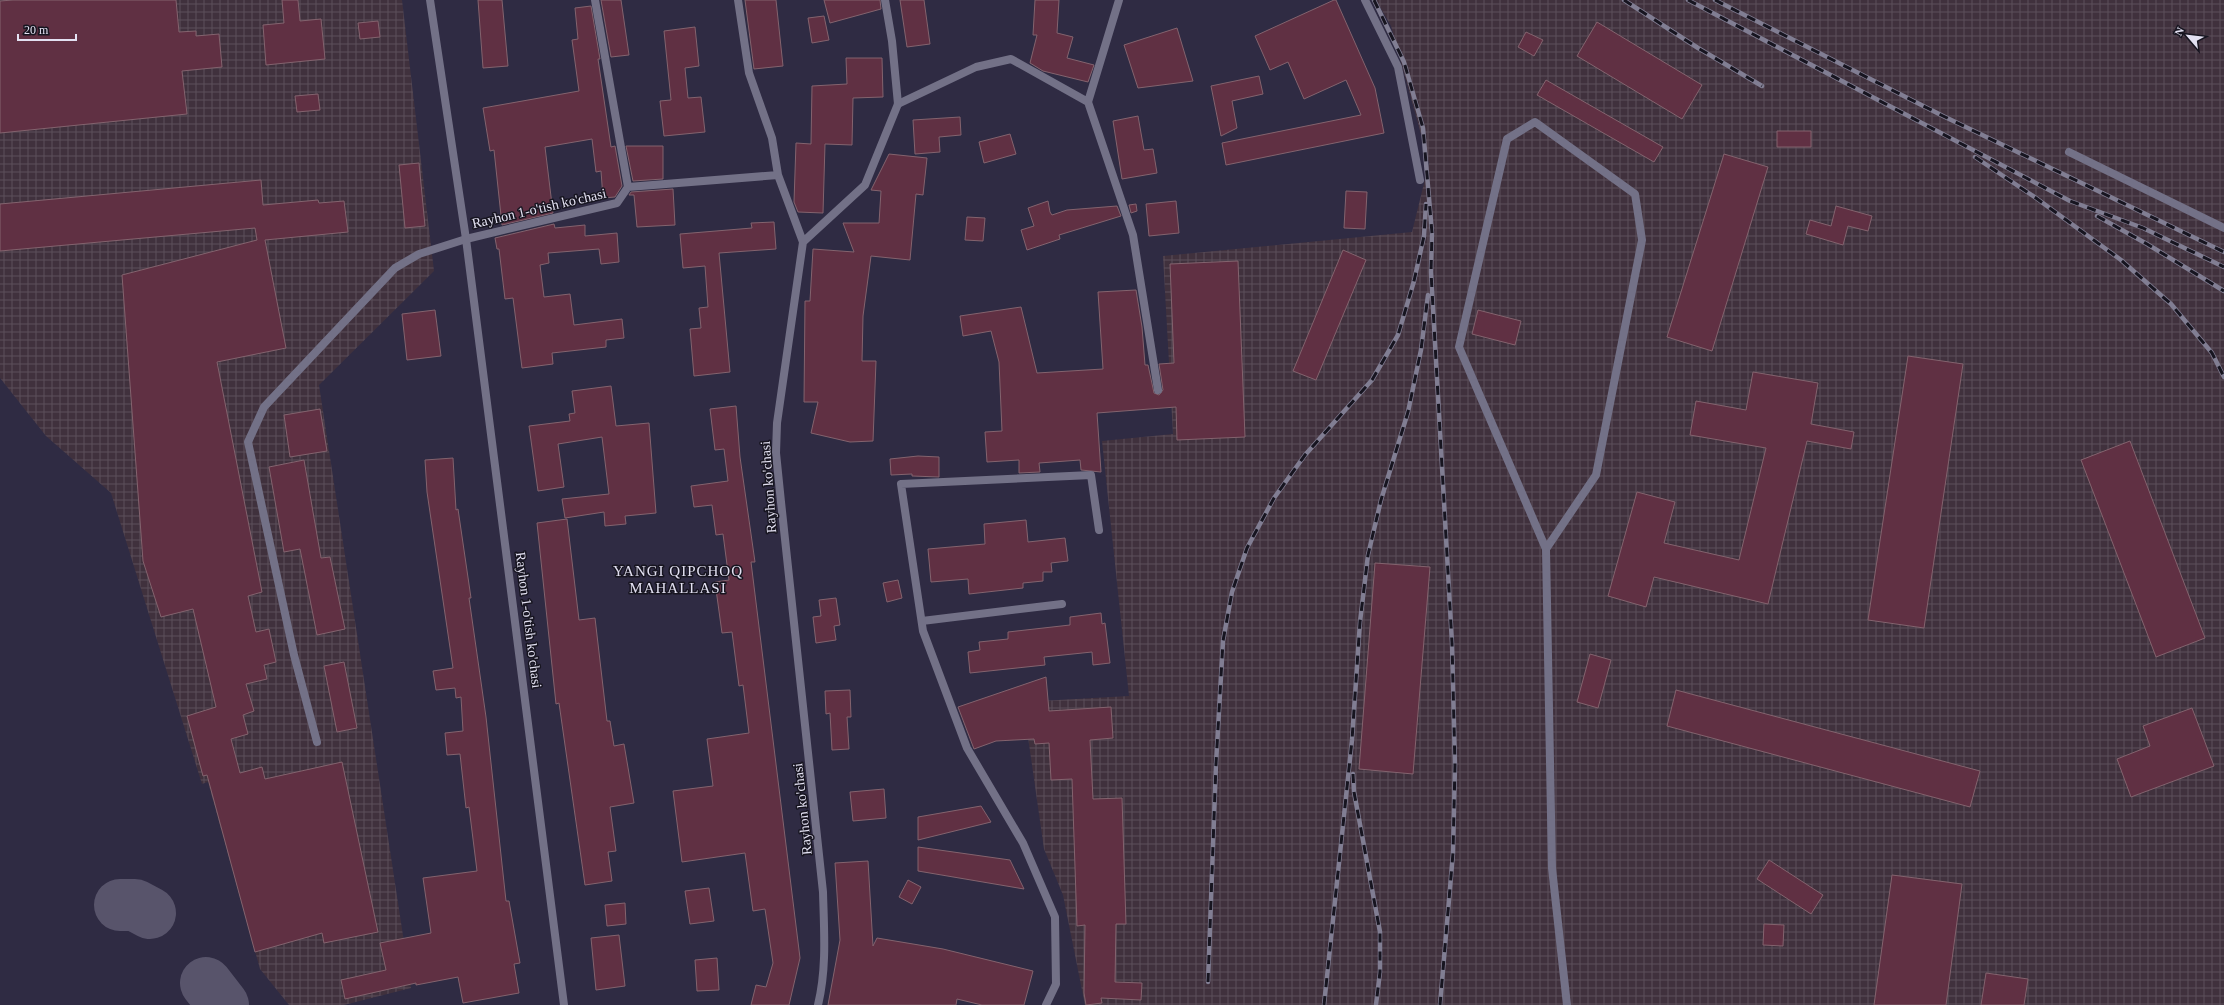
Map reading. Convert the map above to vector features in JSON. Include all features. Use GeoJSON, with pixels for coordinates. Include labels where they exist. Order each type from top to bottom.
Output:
{"type":"FeatureCollection","features":[{"type":"Feature","properties":{"kind":"street","name":"Rayhon 1-o'tish ko'chasi"},"geometry":{"type":"LineString","coordinates":[[430,0],[466,239],[520,650],[564,1005]]}},
{"type":"Feature","properties":{"kind":"street"},"geometry":{"type":"LineString","coordinates":[[595,0],[628,187],[778,175]]}},
{"type":"Feature","properties":{"kind":"street"},"geometry":{"type":"LineString","coordinates":[[738,0],[749,73],[772,138],[778,175],[803,242],[865,185],[898,104],[892,41],[885,0]]}},
{"type":"Feature","properties":{"kind":"street"},"geometry":{"type":"LineString","coordinates":[[1119,0],[1088,102],[1133,235],[1158,390]]}},
{"type":"Feature","properties":{"kind":"street"},"geometry":{"type":"LineString","coordinates":[[1365,0],[1398,67],[1420,180]]}},
{"type":"Feature","properties":{"kind":"street"},"geometry":{"type":"LineString","coordinates":[[898,104],[976,67],[1011,59],[1088,102]]}},
{"type":"Feature","properties":{"kind":"street"},"geometry":{"type":"LineString","coordinates":[[1546,549],[1596,475],[1642,240],[1635,194],[1535,122],[1508,139],[1459,347],[1546,549],[1552,868],[1567,1005]]}},
{"type":"Feature","properties":{"kind":"street"},"geometry":{"type":"LineString","coordinates":[[2069,152],[2224,228]]}},
{"type":"Feature","properties":{"kind":"street","name":"Rayhon 1-o'tish ko'chasi"},"geometry":{"type":"LineString","coordinates":[[466,239],[617,203],[628,187]]}},
{"type":"Feature","properties":{"kind":"street"},"geometry":{"type":"LineString","coordinates":[[317,742],[294,655],[248,442],[264,406],[396,268],[419,254],[466,239]]}},
{"type":"Feature","properties":{"kind":"street","name":"Rayhon ko'chasi"},"geometry":{"type":"LineString","coordinates":[[803,242],[782,380],[776,453],[824,892],[823,987],[818,1005]]}},
{"type":"Feature","properties":{"kind":"street"},"geometry":{"type":"LineString","coordinates":[[1046,1005],[1056,984],[1055,917],[1023,843],[967,748],[923,631],[901,484],[1091,475],[1099,530]]}},
{"type":"Feature","properties":{"kind":"street"},"geometry":{"type":"LineString","coordinates":[[922,621],[1062,604]]}},
{"type":"Feature","properties":{"kind":"shaded area"},"geometry":{"type":"Polygon","coordinates":[[[0,0],[402,0],[434,271],[319,385],[411,988],[344,1005],[289,1005],[260,969],[208,782],[202,784],[111,493],[46,436],[0,378],[0,0]]]}},
{"type":"Feature","properties":{"kind":"shaded area"},"geometry":{"type":"Polygon","coordinates":[[[1376,0],[2224,0],[2224,1005],[1085,1005],[1063,895],[1044,849],[1023,702],[1129,696],[1102,441],[1173,434],[1163,256],[1412,232],[1429,163],[1391,26],[1376,0]]]}},
{"type":"Feature","properties":{"kind":"building"},"geometry":{"type":"Polygon","coordinates":[[[176,0],[179,32],[196,31],[196,36],[219,34],[222,67],[182,71],[187,114],[0,133],[0,1],[176,0]]]}},
{"type":"Feature","properties":{"kind":"building"},"geometry":{"type":"Polygon","coordinates":[[[282,0],[298,0],[300,21],[321,19],[325,59],[266,65],[263,25],[284,23],[282,0]]]}},
{"type":"Feature","properties":{"kind":"building"},"geometry":{"type":"Polygon","coordinates":[[[478,0],[502,0],[508,66],[483,68],[478,0]]]}},
{"type":"Feature","properties":{"kind":"building"},"geometry":{"type":"Polygon","coordinates":[[[601,0],[621,0],[629,55],[611,57],[601,0]]]}},
{"type":"Feature","properties":{"kind":"building"},"geometry":{"type":"Polygon","coordinates":[[[745,0],[776,0],[783,66],[754,69],[745,0]]]}},
{"type":"Feature","properties":{"kind":"building"},"geometry":{"type":"Polygon","coordinates":[[[824,0],[880,0],[881,9],[830,23],[824,0]]]}},
{"type":"Feature","properties":{"kind":"building"},"geometry":{"type":"Polygon","coordinates":[[[900,0],[924,0],[930,44],[907,47],[900,0]]]}},
{"type":"Feature","properties":{"kind":"building"},"geometry":{"type":"Polygon","coordinates":[[[1035,0],[1059,0],[1057,33],[1073,37],[1067,58],[1094,65],[1088,82],[1043,71],[1030,63],[1037,35],[1033,35],[1035,0]]]}},
{"type":"Feature","properties":{"kind":"building"},"geometry":{"type":"Polygon","coordinates":[[[1336,0],[1375,88],[1384,133],[1226,165],[1222,143],[1361,115],[1346,80],[1304,99],[1288,62],[1270,70],[1255,36],[1336,0]]]}},
{"type":"Feature","properties":{"kind":"building"},"geometry":{"type":"Polygon","coordinates":[[[591,6],[600,59],[598,59],[611,147],[615,146],[622,186],[615,197],[603,198],[601,171],[596,172],[592,139],[545,147],[553,213],[502,225],[494,150],[490,151],[483,108],[579,91],[572,40],[578,39],[575,8],[591,6]]]}},
{"type":"Feature","properties":{"kind":"building"},"geometry":{"type":"Polygon","coordinates":[[[824,16],[829,40],[812,43],[808,18],[824,16]]]}},
{"type":"Feature","properties":{"kind":"building"},"geometry":{"type":"Polygon","coordinates":[[[378,21],[380,37],[360,39],[358,23],[378,21]]]}},
{"type":"Feature","properties":{"kind":"building"},"geometry":{"type":"Polygon","coordinates":[[[1597,22],[1702,85],[1682,119],[1577,56],[1597,22]]]}},
{"type":"Feature","properties":{"kind":"building"},"geometry":{"type":"Polygon","coordinates":[[[695,27],[699,66],[685,68],[688,98],[701,97],[705,132],[664,136],[660,101],[671,100],[664,31],[695,27]]]}},
{"type":"Feature","properties":{"kind":"building"},"geometry":{"type":"Polygon","coordinates":[[[1177,28],[1193,81],[1138,88],[1124,45],[1177,28]]]}},
{"type":"Feature","properties":{"kind":"building"},"geometry":{"type":"Polygon","coordinates":[[[1526,32],[1543,40],[1534,56],[1518,47],[1526,32]]]}},
{"type":"Feature","properties":{"kind":"building"},"geometry":{"type":"Polygon","coordinates":[[[846,58],[882,58],[883,97],[853,98],[852,145],[825,144],[823,213],[798,212],[794,202],[796,143],[811,144],[812,86],[847,84],[846,58]]]}},
{"type":"Feature","properties":{"kind":"building"},"geometry":{"type":"Polygon","coordinates":[[[1259,76],[1263,94],[1232,101],[1237,128],[1221,136],[1211,86],[1259,76]]]}},
{"type":"Feature","properties":{"kind":"building"},"geometry":{"type":"Polygon","coordinates":[[[1546,80],[1663,147],[1654,162],[1537,95],[1546,80]]]}},
{"type":"Feature","properties":{"kind":"building"},"geometry":{"type":"Polygon","coordinates":[[[318,94],[320,110],[297,112],[295,96],[318,94]]]}},
{"type":"Feature","properties":{"kind":"building"},"geometry":{"type":"Polygon","coordinates":[[[1138,116],[1144,150],[1153,149],[1157,173],[1122,179],[1113,121],[1138,116]]]}},
{"type":"Feature","properties":{"kind":"building"},"geometry":{"type":"Polygon","coordinates":[[[960,117],[961,135],[939,137],[940,152],[915,154],[913,120],[960,117]]]}},
{"type":"Feature","properties":{"kind":"building"},"geometry":{"type":"Polygon","coordinates":[[[1777,131],[1811,131],[1811,147],[1777,147],[1777,131]]]}},
{"type":"Feature","properties":{"kind":"building"},"geometry":{"type":"Polygon","coordinates":[[[1010,134],[1016,154],[984,163],[979,142],[1010,134]]]}},
{"type":"Feature","properties":{"kind":"building"},"geometry":{"type":"Polygon","coordinates":[[[626,146],[663,146],[663,179],[633,181],[626,146]]]}},
{"type":"Feature","properties":{"kind":"building"},"geometry":{"type":"Polygon","coordinates":[[[889,154],[927,158],[923,195],[916,194],[910,260],[871,256],[863,316],[862,361],[876,361],[873,441],[850,442],[811,433],[818,402],[804,402],[805,301],[810,301],[813,249],[854,252],[843,223],[879,223],[881,191],[871,190],[889,154]]]}},
{"type":"Feature","properties":{"kind":"building"},"geometry":{"type":"Polygon","coordinates":[[[1724,154],[1768,167],[1712,351],[1667,337],[1724,154]]]}},
{"type":"Feature","properties":{"kind":"building"},"geometry":{"type":"Polygon","coordinates":[[[419,163],[425,226],[405,228],[399,165],[419,163]]]}},
{"type":"Feature","properties":{"kind":"building"},"geometry":{"type":"Polygon","coordinates":[[[261,180],[263,205],[318,200],[319,203],[344,201],[348,232],[265,240],[286,348],[217,362],[262,592],[248,596],[256,632],[269,629],[276,662],[264,665],[267,679],[246,684],[254,711],[243,715],[248,734],[231,739],[240,773],[262,767],[265,779],[342,762],[378,932],[324,943],[322,933],[255,952],[207,775],[203,776],[187,716],[216,707],[193,609],[161,617],[143,561],[122,275],[257,240],[255,228],[0,251],[0,204],[261,180]]]}},
{"type":"Feature","properties":{"kind":"building"},"geometry":{"type":"Polygon","coordinates":[[[673,189],[675,225],[637,227],[634,195],[629,195],[631,192],[673,189]]]}},
{"type":"Feature","properties":{"kind":"building"},"geometry":{"type":"Polygon","coordinates":[[[1346,191],[1367,192],[1365,229],[1344,228],[1346,191]]]}},
{"type":"Feature","properties":{"kind":"building"},"geometry":{"type":"Polygon","coordinates":[[[1048,201],[1052,215],[1067,210],[1117,206],[1121,216],[1059,235],[1060,239],[1027,250],[1021,230],[1034,226],[1028,208],[1048,201]]]}},
{"type":"Feature","properties":{"kind":"building"},"geometry":{"type":"Polygon","coordinates":[[[1176,201],[1179,233],[1149,236],[1146,204],[1176,201]]]}},
{"type":"Feature","properties":{"kind":"building"},"geometry":{"type":"Polygon","coordinates":[[[1136,204],[1137,211],[1131,213],[1129,205],[1136,204]]]}},
{"type":"Feature","properties":{"kind":"building"},"geometry":{"type":"Polygon","coordinates":[[[1836,206],[1872,216],[1868,231],[1848,226],[1843,245],[1806,234],[1810,220],[1831,226],[1836,206]]]}},
{"type":"Feature","properties":{"kind":"building"},"geometry":{"type":"Polygon","coordinates":[[[967,217],[985,218],[983,241],[965,240],[967,217]]]}},
{"type":"Feature","properties":{"kind":"building"},"geometry":{"type":"Polygon","coordinates":[[[774,222],[776,249],[719,253],[730,372],[694,376],[690,329],[701,328],[699,308],[708,307],[705,266],[683,268],[680,234],[752,228],[751,223],[774,222]]]}},
{"type":"Feature","properties":{"kind":"building"},"geometry":{"type":"Polygon","coordinates":[[[554,224],[555,228],[585,225],[585,236],[617,233],[619,262],[601,264],[599,249],[548,253],[549,263],[540,265],[544,297],[570,294],[574,325],[622,319],[624,338],[606,340],[606,347],[552,353],[553,364],[522,368],[513,298],[505,299],[499,249],[497,249],[495,238],[554,224]]]}},
{"type":"Feature","properties":{"kind":"building"},"geometry":{"type":"Polygon","coordinates":[[[1343,250],[1366,260],[1316,380],[1293,371],[1343,250]]]}},
{"type":"Feature","properties":{"kind":"building"},"geometry":{"type":"Polygon","coordinates":[[[1238,261],[1245,437],[1177,440],[1176,407],[1097,413],[1101,472],[1081,470],[1080,460],[1039,463],[1040,472],[1019,473],[1019,460],[987,462],[985,432],[1002,431],[999,362],[991,331],[963,336],[960,316],[1021,307],[1037,373],[1103,369],[1098,292],[1136,290],[1142,327],[1145,365],[1148,365],[1154,393],[1159,395],[1163,390],[1159,364],[1174,363],[1170,264],[1238,261]]]}},
{"type":"Feature","properties":{"kind":"building"},"geometry":{"type":"Polygon","coordinates":[[[435,310],[441,356],[407,360],[402,314],[435,310]]]}},
{"type":"Feature","properties":{"kind":"building"},"geometry":{"type":"Polygon","coordinates":[[[1478,310],[1521,321],[1515,345],[1472,334],[1478,310]]]}},
{"type":"Feature","properties":{"kind":"building"},"geometry":{"type":"Polygon","coordinates":[[[1908,356],[1963,364],[1924,628],[1868,620],[1908,356]]]}},
{"type":"Feature","properties":{"kind":"building"},"geometry":{"type":"Polygon","coordinates":[[[1753,372],[1818,383],[1811,424],[1854,432],[1851,449],[1807,441],[1768,604],[1654,577],[1646,607],[1608,596],[1637,492],[1675,502],[1664,543],[1739,560],[1766,448],[1690,435],[1696,401],[1746,410],[1753,372]]]}},
{"type":"Feature","properties":{"kind":"building"},"geometry":{"type":"Polygon","coordinates":[[[611,386],[616,426],[649,423],[656,513],[625,516],[626,524],[605,526],[604,512],[565,518],[562,499],[609,494],[602,437],[558,444],[564,487],[538,491],[529,426],[570,421],[569,414],[575,413],[572,391],[611,386]]]}},
{"type":"Feature","properties":{"kind":"building"},"geometry":{"type":"Polygon","coordinates":[[[736,406],[740,457],[755,562],[751,562],[800,958],[789,1005],[751,1005],[756,985],[766,987],[773,963],[765,909],[753,911],[745,853],[682,862],[673,791],[713,786],[707,739],[749,733],[743,685],[739,686],[732,632],[722,633],[715,582],[729,580],[723,534],[716,535],[712,505],[694,507],[691,486],[728,481],[724,449],[715,450],[710,409],[736,406]]]}},
{"type":"Feature","properties":{"kind":"building"},"geometry":{"type":"Polygon","coordinates":[[[320,409],[327,451],[290,457],[284,415],[320,409]]]}},
{"type":"Feature","properties":{"kind":"building"},"geometry":{"type":"Polygon","coordinates":[[[2130,441],[2205,638],[2156,657],[2081,460],[2130,441]]]}},
{"type":"Feature","properties":{"kind":"building"},"geometry":{"type":"Polygon","coordinates":[[[918,456],[939,457],[939,477],[912,476],[912,474],[891,475],[890,459],[918,456]]]}},
{"type":"Feature","properties":{"kind":"building"},"geometry":{"type":"Polygon","coordinates":[[[453,458],[456,510],[458,509],[471,598],[469,598],[486,717],[506,901],[509,901],[520,963],[514,964],[519,993],[463,1003],[458,977],[416,985],[416,983],[345,999],[341,980],[386,970],[380,943],[431,933],[423,878],[477,871],[469,807],[466,808],[460,754],[447,755],[445,733],[463,731],[461,697],[456,698],[455,688],[436,690],[433,671],[453,668],[427,492],[425,460],[453,458]]]}},
{"type":"Feature","properties":{"kind":"building"},"geometry":{"type":"Polygon","coordinates":[[[304,460],[321,558],[330,557],[345,629],[317,635],[300,549],[284,552],[269,467],[304,460]]]}},
{"type":"Feature","properties":{"kind":"building"},"geometry":{"type":"Polygon","coordinates":[[[567,519],[579,620],[595,618],[607,721],[610,721],[614,746],[624,744],[634,803],[610,807],[616,851],[608,852],[612,881],[585,885],[559,703],[556,704],[537,523],[567,519]]]}},
{"type":"Feature","properties":{"kind":"building"},"geometry":{"type":"Polygon","coordinates":[[[1026,520],[1028,542],[1065,538],[1068,561],[1051,563],[1052,572],[1043,572],[1043,581],[1023,583],[1023,588],[969,594],[968,579],[931,582],[928,549],[985,544],[984,524],[1026,520]]]}},
{"type":"Feature","properties":{"kind":"building"},"geometry":{"type":"Polygon","coordinates":[[[1375,563],[1430,567],[1413,774],[1359,769],[1375,563]]]}},
{"type":"Feature","properties":{"kind":"building"},"geometry":{"type":"Polygon","coordinates":[[[898,580],[902,598],[887,602],[883,583],[898,580]]]}},
{"type":"Feature","properties":{"kind":"building"},"geometry":{"type":"Polygon","coordinates":[[[836,598],[840,625],[834,626],[836,640],[816,643],[813,617],[821,616],[819,600],[836,598]]]}},
{"type":"Feature","properties":{"kind":"building"},"geometry":{"type":"Polygon","coordinates":[[[1101,613],[1102,624],[1105,623],[1110,663],[1093,665],[1092,652],[1044,657],[1045,665],[970,673],[968,652],[980,650],[979,642],[1008,639],[1008,632],[1070,625],[1070,617],[1101,613]]]}},
{"type":"Feature","properties":{"kind":"building"},"geometry":{"type":"Polygon","coordinates":[[[1590,654],[1611,660],[1598,708],[1577,702],[1590,654]]]}},
{"type":"Feature","properties":{"kind":"building"},"geometry":{"type":"Polygon","coordinates":[[[344,662],[357,728],[337,732],[324,666],[344,662]]]}},
{"type":"Feature","properties":{"kind":"building"},"geometry":{"type":"Polygon","coordinates":[[[1046,677],[1049,711],[1111,707],[1113,738],[1090,740],[1093,799],[1122,798],[1126,924],[1116,924],[1115,982],[1142,983],[1141,1000],[1101,998],[1102,1003],[1086,1005],[1084,993],[1085,925],[1077,926],[1072,779],[1051,780],[1049,743],[1035,744],[1034,739],[996,741],[974,749],[958,707],[1046,677]]]}},
{"type":"Feature","properties":{"kind":"building"},"geometry":{"type":"Polygon","coordinates":[[[850,690],[851,717],[847,717],[849,749],[832,750],[830,713],[826,714],[825,691],[850,690]]]}},
{"type":"Feature","properties":{"kind":"building"},"geometry":{"type":"Polygon","coordinates":[[[1676,690],[1980,771],[1970,807],[1667,726],[1676,690]]]}},
{"type":"Feature","properties":{"kind":"building"},"geometry":{"type":"Polygon","coordinates":[[[2192,708],[2214,766],[2131,797],[2117,759],[2150,746],[2143,726],[2192,708]]]}},
{"type":"Feature","properties":{"kind":"building"},"geometry":{"type":"Polygon","coordinates":[[[884,789],[886,818],[853,821],[850,792],[884,789]]]}},
{"type":"Feature","properties":{"kind":"building"},"geometry":{"type":"Polygon","coordinates":[[[981,806],[991,822],[918,840],[918,817],[981,806]]]}},
{"type":"Feature","properties":{"kind":"building"},"geometry":{"type":"Polygon","coordinates":[[[918,847],[1010,860],[1024,889],[918,871],[918,847]]]}},
{"type":"Feature","properties":{"kind":"building"},"geometry":{"type":"Polygon","coordinates":[[[1769,860],[1823,895],[1811,914],[1757,879],[1769,860]]]}},
{"type":"Feature","properties":{"kind":"building"},"geometry":{"type":"Polygon","coordinates":[[[868,861],[873,946],[877,938],[943,949],[1033,971],[1024,1005],[982,1005],[957,999],[956,1005],[828,1005],[840,940],[835,863],[868,861]]]}},
{"type":"Feature","properties":{"kind":"building"},"geometry":{"type":"Polygon","coordinates":[[[1892,875],[1962,884],[1946,1005],[1874,1005],[1892,875]]]}},
{"type":"Feature","properties":{"kind":"building"},"geometry":{"type":"Polygon","coordinates":[[[908,880],[921,887],[912,904],[899,897],[908,880]]]}},
{"type":"Feature","properties":{"kind":"building"},"geometry":{"type":"Polygon","coordinates":[[[709,888],[714,921],[690,924],[685,891],[709,888]]]}},
{"type":"Feature","properties":{"kind":"building"},"geometry":{"type":"Polygon","coordinates":[[[625,903],[626,924],[607,926],[605,905],[625,903]]]}},
{"type":"Feature","properties":{"kind":"building"},"geometry":{"type":"Polygon","coordinates":[[[1764,924],[1784,925],[1783,946],[1763,945],[1764,924]]]}},
{"type":"Feature","properties":{"kind":"building"},"geometry":{"type":"Polygon","coordinates":[[[619,935],[625,986],[596,990],[591,938],[619,935]]]}},
{"type":"Feature","properties":{"kind":"building"},"geometry":{"type":"Polygon","coordinates":[[[717,958],[719,990],[697,991],[695,960],[717,958]]]}},
{"type":"Feature","properties":{"kind":"building"},"geometry":{"type":"Polygon","coordinates":[[[1986,973],[2028,979],[2024,1005],[1981,1005],[1986,973]]]}},
{"type":"Feature","properties":{"kind":"taxiway"},"geometry":{"type":"LineString","coordinates":[[120,905],[135,905],[150,913]]}},
{"type":"Feature","properties":{"kind":"taxiway"},"geometry":{"type":"LineString","coordinates":[[206,983],[223,1005]]}},
{"type":"Feature","properties":{"kind":"railway"},"geometry":{"type":"LineString","coordinates":[[1374,0],[1404,62],[1423,128],[1432,233],[1431,272],[1452,643],[1455,765],[1453,853],[1440,1005]]}},
{"type":"Feature","properties":{"kind":"railway"},"geometry":{"type":"LineString","coordinates":[[1624,0],[1698,48],[1762,86]]}},
{"type":"Feature","properties":{"kind":"railway"},"geometry":{"type":"LineString","coordinates":[[1688,0],[2070,201],[2143,228],[2224,267]]}},
{"type":"Feature","properties":{"kind":"railway"},"geometry":{"type":"LineString","coordinates":[[1715,0],[1943,116],[2224,252]]}},
{"type":"Feature","properties":{"kind":"railway"},"geometry":{"type":"LineString","coordinates":[[1975,157],[2036,198],[2121,260],[2171,304],[2212,353],[2224,377]]}},
{"type":"Feature","properties":{"kind":"railway"},"geometry":{"type":"LineString","coordinates":[[1208,982],[1216,764],[1223,641],[1232,592],[1247,548],[1274,498],[1305,455],[1372,380],[1398,335],[1414,281],[1424,236],[1426,204]]}},
{"type":"Feature","properties":{"kind":"railway"},"geometry":{"type":"LineString","coordinates":[[2097,216],[2147,244],[2224,291]]}},
{"type":"Feature","properties":{"kind":"railway"},"geometry":{"type":"LineString","coordinates":[[1324,1005],[1352,740],[1360,622],[1368,555],[1381,500],[1408,412],[1421,350],[1428,295]]}},
{"type":"Feature","properties":{"kind":"railway"},"geometry":{"type":"LineString","coordinates":[[1353,774],[1354,792],[1380,932],[1380,972],[1376,1005]]}},
{"type":"Feature","properties":{"kind":"district","name":"YANGI QIPCHOQ MAHALLASI"},"geometry":{"type":"Point","coordinates":[678,580]}}]}
